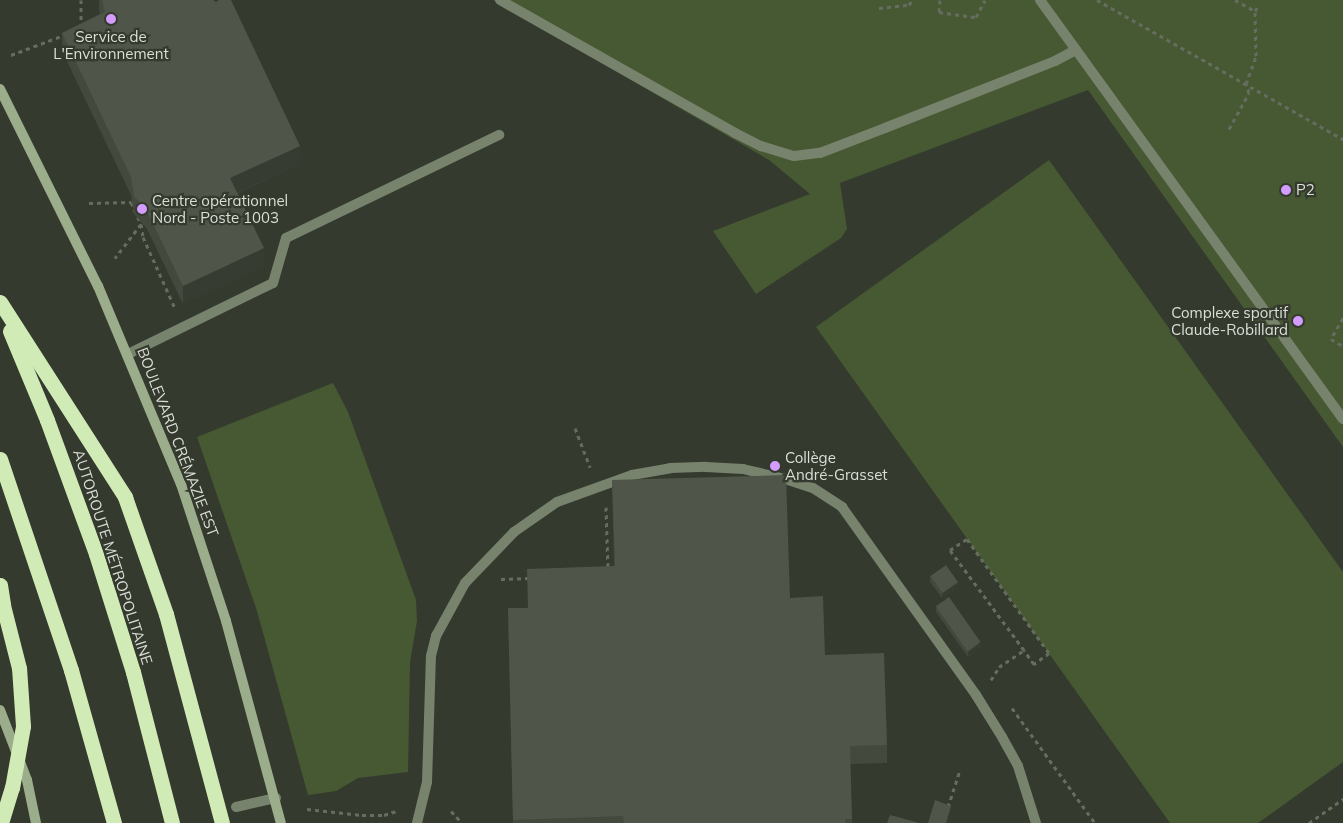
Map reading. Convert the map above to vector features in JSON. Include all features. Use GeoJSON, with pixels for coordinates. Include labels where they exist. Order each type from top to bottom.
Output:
{"type":"FeatureCollection","features":[{"type":"Feature","properties":{"kind":"highway"},"geometry":{"type":"LineString","coordinates":[[0,302],[126,497],[166,614],[222,823]]}},
{"type":"Feature","properties":{"kind":"highway","name":"AUTOROUTE MÉTROPOLITAINE"},"geometry":{"type":"LineString","coordinates":[[0,309],[47,420],[96,554],[133,672],[172,823]]}},
{"type":"Feature","properties":{"kind":"highway"},"geometry":{"type":"LineString","coordinates":[[0,459],[71,670],[114,823]]}},
{"type":"Feature","properties":{"kind":"highway"},"geometry":{"type":"LineString","coordinates":[[0,586],[19,668],[23,726],[12,788],[1,823]]}},
{"type":"Feature","properties":{"kind":"main road","name":"BOULEVARD CRÉMAZIE EST"},"geometry":{"type":"LineString","coordinates":[[0,89],[90,269],[128,354],[180,484],[209,566],[276,798],[281,823]]}},
{"type":"Feature","properties":{"kind":"main road"},"geometry":{"type":"LineString","coordinates":[[0,710],[27,780],[36,823]]}},
{"type":"Feature","properties":{"kind":"lane"},"geometry":{"type":"LineString","coordinates":[[500,0],[741,137],[794,156],[820,153],[1055,61],[1076,50]]}},
{"type":"Feature","properties":{"kind":"lane"},"geometry":{"type":"LineString","coordinates":[[1040,0],[1343,419]]}},
{"type":"Feature","properties":{"kind":"lane"},"geometry":{"type":"LineString","coordinates":[[128,354],[273,283],[286,238],[499,134]]}},
{"type":"Feature","properties":{"kind":"lane"},"geometry":{"type":"LineString","coordinates":[[417,823],[427,782],[431,656],[436,636],[465,583],[514,532],[557,502],[632,475],[670,468],[706,467],[743,470],[785,479],[813,488],[842,507],[976,695],[1018,766],[1036,823]]}},
{"type":"Feature","properties":{"kind":"lane"},"geometry":{"type":"LineString","coordinates":[[236,807],[276,798]]}},
{"type":"Feature","properties":{"kind":"path"},"geometry":{"type":"LineString","coordinates":[[81,0],[82,29]]}},
{"type":"Feature","properties":{"kind":"path"},"geometry":{"type":"LineString","coordinates":[[879,8],[909,5],[912,0]]}},
{"type":"Feature","properties":{"kind":"path"},"geometry":{"type":"LineString","coordinates":[[940,0],[939,12],[976,17],[985,0]]}},
{"type":"Feature","properties":{"kind":"path"},"geometry":{"type":"LineString","coordinates":[[1097,0],[1343,139]]}},
{"type":"Feature","properties":{"kind":"path"},"geometry":{"type":"LineString","coordinates":[[1234,0],[1255,12]]}},
{"type":"Feature","properties":{"kind":"path"},"geometry":{"type":"LineString","coordinates":[[1229,129],[1248,93],[1246,84],[1256,56],[1255,12],[1259,6]]}},
{"type":"Feature","properties":{"kind":"path"},"geometry":{"type":"LineString","coordinates":[[11,55],[88,26]]}},
{"type":"Feature","properties":{"kind":"path"},"geometry":{"type":"LineString","coordinates":[[89,203],[131,202],[141,224],[143,237],[178,314]]}},
{"type":"Feature","properties":{"kind":"path"},"geometry":{"type":"LineString","coordinates":[[115,258],[141,224]]}},
{"type":"Feature","properties":{"kind":"path"},"geometry":{"type":"LineString","coordinates":[[1343,318],[1331,340],[1343,346]]}},
{"type":"Feature","properties":{"kind":"path"},"geometry":{"type":"LineString","coordinates":[[606,506],[608,574]]}},
{"type":"Feature","properties":{"kind":"path"},"geometry":{"type":"LineString","coordinates":[[967,539],[1049,653],[1034,664],[1024,650],[990,608],[950,550],[967,539]]}},
{"type":"Feature","properties":{"kind":"path"},"geometry":{"type":"LineString","coordinates":[[501,579],[538,578]]}},
{"type":"Feature","properties":{"kind":"path"},"geometry":{"type":"LineString","coordinates":[[997,687],[991,679],[999,667],[1024,650]]}},
{"type":"Feature","properties":{"kind":"path"},"geometry":{"type":"LineString","coordinates":[[1009,703],[1096,823]]}},
{"type":"Feature","properties":{"kind":"path"},"geometry":{"type":"LineString","coordinates":[[946,814],[960,771]]}},
{"type":"Feature","properties":{"kind":"path"},"geometry":{"type":"LineString","coordinates":[[1309,823],[1343,799]]}},
{"type":"Feature","properties":{"kind":"path"},"geometry":{"type":"LineString","coordinates":[[307,809],[362,815],[396,811]]}},
{"type":"Feature","properties":{"kind":"path"},"geometry":{"type":"LineString","coordinates":[[451,811],[462,823]]}},
{"type":"Feature","properties":{"kind":"green space","name":"Complexe sportif Claude-Robillard"},"geometry":{"type":"Polygon","coordinates":[[[493,0],[1343,0],[1343,447],[1088,90],[840,183],[847,229],[841,238],[756,294],[713,231],[810,194],[769,160],[493,0]]]}},
{"type":"Feature","properties":{"kind":"green space"},"geometry":{"type":"Polygon","coordinates":[[[1049,160],[1343,572],[1343,762],[1258,823],[1170,823],[816,327],[1049,160]]]}},
{"type":"Feature","properties":{"kind":"green space"},"geometry":{"type":"Polygon","coordinates":[[[333,383],[348,412],[416,600],[417,621],[410,662],[408,772],[358,778],[336,791],[308,795],[257,611],[197,437],[333,383]]]}},
{"type":"Feature","properties":{"kind":"building"},"geometry":{"type":"Polygon","coordinates":[[[102,0],[213,0],[216,2],[219,0],[231,0],[300,146],[230,178],[264,248],[183,286],[147,211],[134,196],[131,177],[62,33],[105,12],[102,0]]]}},
{"type":"Feature","properties":{"kind":"building"},"geometry":{"type":"Polygon","coordinates":[[[786,475],[790,598],[823,596],[825,655],[884,653],[887,745],[850,746],[852,819],[845,819],[845,823],[624,823],[623,816],[513,820],[508,608],[528,608],[527,569],[615,566],[612,480],[786,475]]]}},
{"type":"Feature","properties":{"kind":"building"},"geometry":{"type":"Polygon","coordinates":[[[946,565],[958,582],[942,593],[930,576],[946,565]]]}},
{"type":"Feature","properties":{"kind":"building"},"geometry":{"type":"Polygon","coordinates":[[[949,597],[981,642],[967,651],[936,606],[949,597]]]}},
{"type":"Feature","properties":{"kind":"building"},"geometry":{"type":"Polygon","coordinates":[[[935,800],[951,806],[946,823],[928,823],[935,800]]]}},
{"type":"Feature","properties":{"kind":"building"},"geometry":{"type":"Polygon","coordinates":[[[890,815],[920,823],[887,823],[890,815]]]}},
{"type":"Feature","properties":{"kind":"place","name":"Service de L'Environnement"},"geometry":{"type":"Point","coordinates":[111,19]}},
{"type":"Feature","properties":{"kind":"place","name":"P2"},"geometry":{"type":"Point","coordinates":[1286,190]}},
{"type":"Feature","properties":{"kind":"place","name":"Centre opérationnel Nord - Poste 1003"},"geometry":{"type":"Point","coordinates":[142,209]}},
{"type":"Feature","properties":{"kind":"place","name":"Complexe sportif Claude-Robillard"},"geometry":{"type":"Point","coordinates":[1298,321]}},
{"type":"Feature","properties":{"kind":"place","name":"Collège André-Grasset"},"geometry":{"type":"Point","coordinates":[775,466]}}]}
